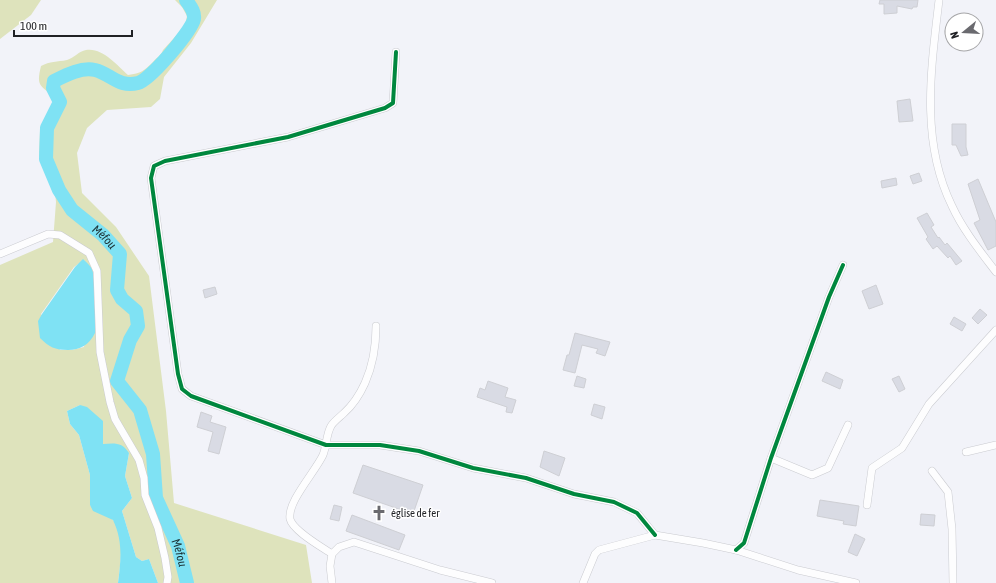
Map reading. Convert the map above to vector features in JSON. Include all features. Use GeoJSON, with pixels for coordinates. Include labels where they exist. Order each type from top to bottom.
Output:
{"type":"FeatureCollection","features":[{"type":"Feature","properties":{"kind":"street"},"geometry":{"type":"LineString","coordinates":[[939,0],[930,73],[929,108],[936,161],[956,214],[977,248],[996,272]]}},
{"type":"Feature","properties":{"kind":"street"},"geometry":{"type":"LineString","coordinates":[[396,52],[393,103],[385,108],[288,137],[165,161],[154,166],[152,178],[178,374],[182,389],[191,396],[326,445],[380,445],[419,451],[473,468],[526,478],[574,494],[614,502],[637,513],[655,535]]}},
{"type":"Feature","properties":{"kind":"street"},"geometry":{"type":"LineString","coordinates":[[0,254],[48,234],[60,235],[89,253],[97,271],[100,352],[110,402],[115,419],[140,460],[144,478],[145,495],[158,528],[165,558],[168,577],[167,583]]}},
{"type":"Feature","properties":{"kind":"street"},"geometry":{"type":"LineString","coordinates":[[736,550],[744,543],[771,458],[829,297],[843,265]]}},
{"type":"Feature","properties":{"kind":"street"},"geometry":{"type":"LineString","coordinates":[[332,554],[298,530],[290,519],[294,500],[314,473],[326,445],[327,434],[332,424],[354,402],[365,383],[376,344],[376,326]]}},
{"type":"Feature","properties":{"kind":"street"},"geometry":{"type":"LineString","coordinates":[[867,505],[872,468],[902,448],[929,404],[996,330]]}},
{"type":"Feature","properties":{"kind":"street"},"geometry":{"type":"LineString","coordinates":[[771,458],[812,475],[828,468],[848,425]]}},
{"type":"Feature","properties":{"kind":"street"},"geometry":{"type":"LineString","coordinates":[[966,452],[996,445]]}},
{"type":"Feature","properties":{"kind":"street"},"geometry":{"type":"LineString","coordinates":[[932,471],[948,492],[952,529],[954,583]]}},
{"type":"Feature","properties":{"kind":"street"},"geometry":{"type":"LineString","coordinates":[[583,583],[598,550],[655,535],[736,550],[798,570],[856,583]]}},
{"type":"Feature","properties":{"kind":"street"},"geometry":{"type":"LineString","coordinates":[[332,583],[330,566],[332,554],[339,547],[354,542],[440,570],[492,583]]}},
{"type":"Feature","properties":{"kind":"green space"},"geometry":{"type":"Polygon","coordinates":[[[0,0],[41,0],[31,15],[0,39],[0,0]]]}},
{"type":"Feature","properties":{"kind":"green space"},"geometry":{"type":"Polygon","coordinates":[[[175,0],[217,0],[191,43],[164,77],[160,99],[151,107],[107,110],[87,128],[77,153],[82,193],[116,227],[149,276],[166,411],[174,503],[306,545],[312,583],[158,583],[149,559],[142,561],[136,557],[122,511],[132,498],[125,476],[129,453],[103,444],[80,405],[67,411],[70,424],[79,435],[90,475],[90,505],[112,519],[119,532],[121,549],[118,583],[0,583],[0,265],[53,242],[56,202],[55,192],[39,156],[40,131],[55,107],[55,100],[41,86],[39,74],[41,66],[51,62],[67,60],[83,51],[92,50],[98,51],[109,58],[128,75],[142,71],[160,55],[185,26],[187,16],[182,7],[175,0]],[[84,260],[74,267],[41,314],[60,350],[72,350],[84,347],[94,290],[93,277],[84,260]]]}},
{"type":"Feature","properties":{"kind":"water"},"geometry":{"type":"Polygon","coordinates":[[[83,259],[92,269],[93,274],[96,312],[95,333],[87,344],[80,348],[68,350],[56,349],[46,344],[40,338],[38,321],[75,267],[83,259]]]}},
{"type":"Feature","properties":{"kind":"water"},"geometry":{"type":"Polygon","coordinates":[[[80,405],[87,407],[103,421],[103,444],[111,443],[121,445],[129,453],[125,476],[132,498],[122,511],[136,557],[142,561],[149,559],[158,583],[118,583],[120,543],[116,528],[113,520],[93,511],[90,505],[90,475],[79,435],[70,424],[67,411],[80,405]]]}},
{"type":"Feature","properties":{"kind":"building"},"geometry":{"type":"Polygon","coordinates":[[[880,0],[918,0],[917,7],[913,7],[912,9],[897,6],[897,13],[884,14],[884,4],[879,4],[880,0]]]}},
{"type":"Feature","properties":{"kind":"building"},"geometry":{"type":"Polygon","coordinates":[[[910,99],[913,121],[899,122],[897,101],[910,99]]]}},
{"type":"Feature","properties":{"kind":"building"},"geometry":{"type":"Polygon","coordinates":[[[952,124],[966,124],[966,147],[968,155],[961,156],[956,145],[952,145],[952,124]]]}},
{"type":"Feature","properties":{"kind":"building"},"geometry":{"type":"Polygon","coordinates":[[[919,173],[922,181],[913,184],[910,176],[919,173]]]}},
{"type":"Feature","properties":{"kind":"building"},"geometry":{"type":"Polygon","coordinates":[[[896,178],[897,185],[882,188],[881,181],[896,178]]]}},
{"type":"Feature","properties":{"kind":"building"},"geometry":{"type":"Polygon","coordinates":[[[978,179],[996,222],[996,246],[988,250],[974,223],[980,220],[968,184],[978,179]]]}},
{"type":"Feature","properties":{"kind":"building"},"geometry":{"type":"Polygon","coordinates":[[[927,213],[934,225],[931,227],[938,238],[939,237],[945,245],[947,243],[962,261],[956,265],[950,256],[948,258],[937,246],[933,249],[926,239],[928,237],[917,218],[927,213]]]}},
{"type":"Feature","properties":{"kind":"building"},"geometry":{"type":"Polygon","coordinates":[[[876,285],[883,304],[869,309],[862,291],[876,285]]]}},
{"type":"Feature","properties":{"kind":"building"},"geometry":{"type":"Polygon","coordinates":[[[215,287],[217,294],[205,298],[203,290],[215,287]]]}},
{"type":"Feature","properties":{"kind":"building"},"geometry":{"type":"Polygon","coordinates":[[[980,309],[987,315],[978,324],[972,318],[980,309]]]}},
{"type":"Feature","properties":{"kind":"building"},"geometry":{"type":"Polygon","coordinates":[[[954,317],[966,324],[962,331],[950,324],[954,317]]]}},
{"type":"Feature","properties":{"kind":"building"},"geometry":{"type":"Polygon","coordinates":[[[575,333],[610,342],[605,356],[596,353],[598,349],[582,345],[575,373],[563,370],[575,333]]]}},
{"type":"Feature","properties":{"kind":"building"},"geometry":{"type":"Polygon","coordinates":[[[826,372],[843,380],[840,389],[822,381],[826,372]]]}},
{"type":"Feature","properties":{"kind":"building"},"geometry":{"type":"Polygon","coordinates":[[[577,376],[586,379],[584,388],[574,386],[577,376]]]}},
{"type":"Feature","properties":{"kind":"building"},"geometry":{"type":"Polygon","coordinates":[[[899,376],[905,389],[899,392],[892,379],[899,376]]]}},
{"type":"Feature","properties":{"kind":"building"},"geometry":{"type":"Polygon","coordinates":[[[488,381],[508,388],[505,397],[516,400],[512,413],[506,412],[507,407],[477,397],[480,388],[485,390],[488,381]]]}},
{"type":"Feature","properties":{"kind":"building"},"geometry":{"type":"Polygon","coordinates":[[[594,404],[605,407],[602,419],[591,415],[594,404]]]}},
{"type":"Feature","properties":{"kind":"building"},"geometry":{"type":"Polygon","coordinates":[[[201,412],[212,416],[210,422],[226,427],[219,454],[208,451],[213,432],[197,427],[201,412]]]}},
{"type":"Feature","properties":{"kind":"building"},"geometry":{"type":"Polygon","coordinates":[[[544,451],[565,458],[559,476],[540,467],[544,451]]]}},
{"type":"Feature","properties":{"kind":"building"},"geometry":{"type":"Polygon","coordinates":[[[363,465],[423,485],[413,514],[353,493],[363,465]]]}},
{"type":"Feature","properties":{"kind":"building"},"geometry":{"type":"Polygon","coordinates":[[[820,500],[859,506],[856,526],[843,524],[844,521],[817,516],[820,500]]]}},
{"type":"Feature","properties":{"kind":"building"},"geometry":{"type":"Polygon","coordinates":[[[334,505],[342,507],[339,521],[330,519],[334,505]]]}},
{"type":"Feature","properties":{"kind":"building"},"geometry":{"type":"Polygon","coordinates":[[[921,514],[935,515],[934,526],[920,525],[921,514]]]}},
{"type":"Feature","properties":{"kind":"building"},"geometry":{"type":"Polygon","coordinates":[[[352,515],[405,535],[399,550],[346,531],[352,515]]]}},
{"type":"Feature","properties":{"kind":"building"},"geometry":{"type":"Polygon","coordinates":[[[855,534],[865,539],[857,556],[848,552],[855,534]]]}},
{"type":"Feature","properties":{"kind":"waterway","name":"Méfou"},"geometry":{"type":"LineString","coordinates":[[186,0],[194,14],[194,19],[191,25],[186,34],[169,55],[144,80],[138,83],[126,84],[101,72],[90,69],[74,72],[54,81],[53,88],[60,102],[47,128],[46,159],[59,190],[72,210],[103,235],[120,254],[117,290],[122,299],[136,311],[138,326],[130,340],[117,381],[140,410],[153,454],[156,498],[178,546],[187,583]]}},
{"type":"Feature","properties":{"kind":"cycle path"},"geometry":{"type":"LineString","coordinates":[[396,52],[393,103],[385,108],[288,137],[165,161],[154,166],[151,178],[178,374],[182,389],[191,396],[326,445],[380,445],[419,451],[473,468],[526,478],[574,494],[614,502],[637,513],[655,535]]}},
{"type":"Feature","properties":{"kind":"cycle path"},"geometry":{"type":"LineString","coordinates":[[736,550],[744,543],[771,458],[829,297],[843,265]]}},
{"type":"Feature","properties":{"kind":"place","name":"église de fer"},"geometry":{"type":"Point","coordinates":[379,513]}}]}
